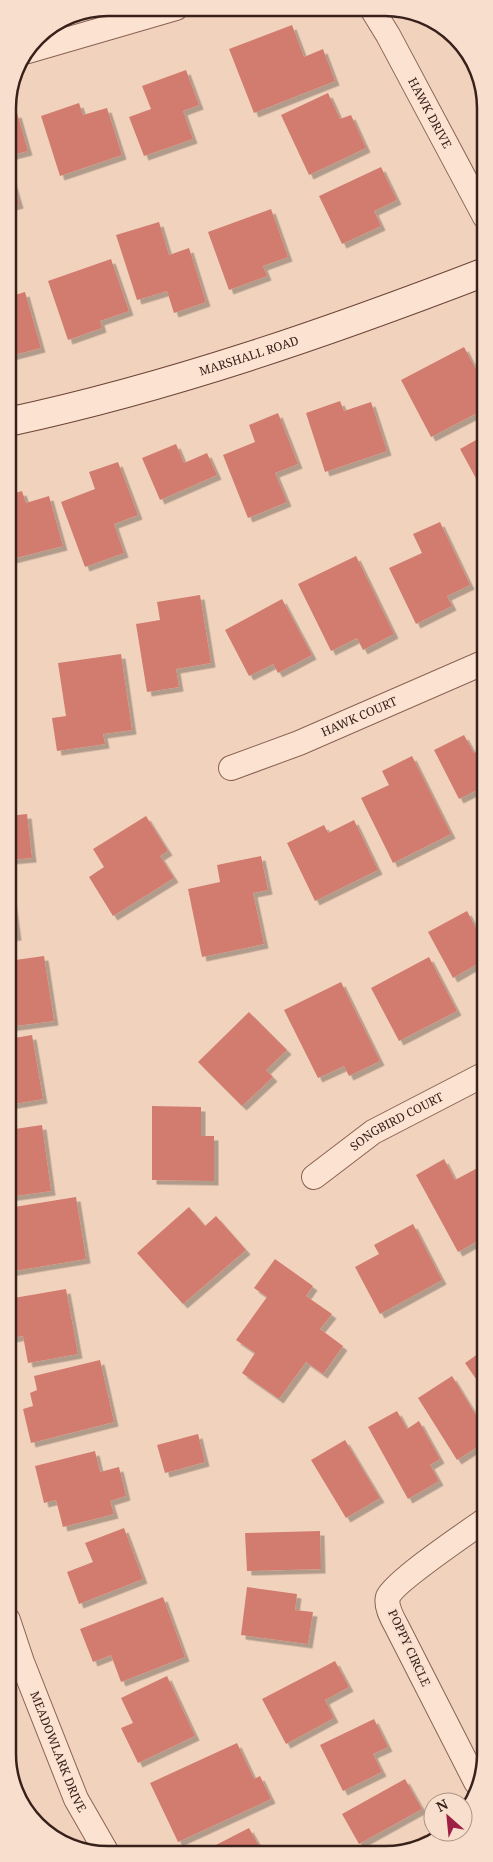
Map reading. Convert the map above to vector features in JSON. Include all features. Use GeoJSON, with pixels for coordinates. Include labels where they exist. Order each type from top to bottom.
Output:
{"type":"FeatureCollection","features":[{"type":"Feature","properties":{"kind":"street"},"geometry":{"type":"LineString","coordinates":[[39,48],[148,16]]}},
{"type":"Feature","properties":{"kind":"street","name":"HAWK DRIVE"},"geometry":{"type":"LineString","coordinates":[[376,16],[477,202]]}},
{"type":"Feature","properties":{"kind":"street","name":"MARSHALL ROAD"},"geometry":{"type":"LineString","coordinates":[[16,420],[145,387],[254,355],[351,322],[477,275]]}},
{"type":"Feature","properties":{"kind":"street","name":"HAWK COURT"},"geometry":{"type":"LineString","coordinates":[[231,768],[299,743],[477,665]]}},
{"type":"Feature","properties":{"kind":"street","name":"SONGBIRD COURT"},"geometry":{"type":"LineString","coordinates":[[314,1177],[373,1132],[477,1078]]}},
{"type":"Feature","properties":{"kind":"street","name":"POPPY CIRCLE"},"geometry":{"type":"LineString","coordinates":[[474,1778],[398,1630],[389,1609],[388,1597],[396,1586],[477,1526]]}},
{"type":"Feature","properties":{"kind":"street","name":"MEADOWLARK DRIVE"},"geometry":{"type":"LineString","coordinates":[[16,1644],[76,1799],[96,1845]]}},
{"type":"Feature","properties":{"kind":"building"},"geometry":{"type":"Polygon","coordinates":[[[292,25],[304,57],[323,49],[335,81],[254,113],[229,49],[292,25]]]}},
{"type":"Feature","properties":{"kind":"building"},"geometry":{"type":"Polygon","coordinates":[[[186,70],[199,105],[183,111],[193,139],[144,156],[129,117],[151,109],[142,86],[186,70]]]}},
{"type":"Feature","properties":{"kind":"building"},"geometry":{"type":"Polygon","coordinates":[[[328,93],[340,119],[351,115],[366,148],[309,175],[281,115],[328,93]]]}},
{"type":"Feature","properties":{"kind":"building"},"geometry":{"type":"Polygon","coordinates":[[[79,103],[83,115],[107,108],[122,155],[60,176],[41,116],[79,103]]]}},
{"type":"Feature","properties":{"kind":"building"},"geometry":{"type":"Polygon","coordinates":[[[16,113],[28,151],[16,154],[16,113]]]}},
{"type":"Feature","properties":{"kind":"building"},"geometry":{"type":"Polygon","coordinates":[[[381,167],[397,200],[374,211],[381,226],[342,244],[319,196],[381,167]]]}},
{"type":"Feature","properties":{"kind":"building"},"geometry":{"type":"Polygon","coordinates":[[[16,194],[19,204],[16,205],[16,194]]]}},
{"type":"Feature","properties":{"kind":"building"},"geometry":{"type":"Polygon","coordinates":[[[271,209],[288,257],[263,266],[267,276],[229,290],[208,232],[271,209]]]}},
{"type":"Feature","properties":{"kind":"building"},"geometry":{"type":"Polygon","coordinates":[[[159,222],[169,255],[189,248],[206,302],[174,313],[167,291],[137,300],[116,235],[159,222]]]}},
{"type":"Feature","properties":{"kind":"building"},"geometry":{"type":"Polygon","coordinates":[[[111,259],[129,311],[100,321],[102,328],[68,340],[48,281],[111,259]]]}},
{"type":"Feature","properties":{"kind":"building"},"geometry":{"type":"Polygon","coordinates":[[[25,292],[41,348],[16,354],[16,295],[25,292]]]}},
{"type":"Feature","properties":{"kind":"building"},"geometry":{"type":"Polygon","coordinates":[[[464,347],[477,371],[477,413],[431,437],[401,380],[464,347]]]}},
{"type":"Feature","properties":{"kind":"building"},"geometry":{"type":"Polygon","coordinates":[[[340,401],[344,411],[371,402],[387,451],[325,472],[306,413],[340,401]]]}},
{"type":"Feature","properties":{"kind":"building"},"geometry":{"type":"Polygon","coordinates":[[[278,413],[298,464],[275,473],[287,502],[248,518],[223,455],[255,442],[249,425],[278,413]]]}},
{"type":"Feature","properties":{"kind":"building"},"geometry":{"type":"Polygon","coordinates":[[[477,439],[477,480],[460,449],[477,439]]]}},
{"type":"Feature","properties":{"kind":"building"},"geometry":{"type":"Polygon","coordinates":[[[176,444],[184,463],[207,453],[217,475],[160,500],[142,458],[176,444]]]}},
{"type":"Feature","properties":{"kind":"building"},"geometry":{"type":"Polygon","coordinates":[[[118,462],[138,515],[114,524],[124,553],[85,567],[61,502],[95,489],[89,472],[118,462]]]}},
{"type":"Feature","properties":{"kind":"building"},"geometry":{"type":"Polygon","coordinates":[[[22,491],[26,503],[49,496],[63,546],[16,558],[16,493],[22,491]]]}},
{"type":"Feature","properties":{"kind":"building"},"geometry":{"type":"Polygon","coordinates":[[[440,522],[470,585],[447,596],[452,606],[416,624],[389,568],[422,553],[413,534],[440,522]]]}},
{"type":"Feature","properties":{"kind":"building"},"geometry":{"type":"Polygon","coordinates":[[[356,556],[394,634],[363,650],[357,638],[331,651],[298,584],[356,556]]]}},
{"type":"Feature","properties":{"kind":"building"},"geometry":{"type":"Polygon","coordinates":[[[200,595],[211,663],[176,669],[179,687],[147,692],[136,624],[160,620],[157,602],[200,595]]]}},
{"type":"Feature","properties":{"kind":"building"},"geometry":{"type":"Polygon","coordinates":[[[282,599],[312,655],[278,673],[273,664],[249,676],[225,630],[282,599]]]}},
{"type":"Feature","properties":{"kind":"building"},"geometry":{"type":"Polygon","coordinates":[[[121,654],[132,730],[103,734],[105,744],[57,751],[52,718],[66,716],[58,663],[121,654]]]}},
{"type":"Feature","properties":{"kind":"building"},"geometry":{"type":"Polygon","coordinates":[[[464,735],[474,753],[477,751],[477,790],[459,799],[434,750],[464,735]]]}},
{"type":"Feature","properties":{"kind":"building"},"geometry":{"type":"Polygon","coordinates":[[[412,756],[451,834],[393,863],[361,798],[389,785],[382,771],[412,756]]]}},
{"type":"Feature","properties":{"kind":"building"},"geometry":{"type":"Polygon","coordinates":[[[27,814],[32,858],[16,859],[16,815],[27,814]]]}},
{"type":"Feature","properties":{"kind":"building"},"geometry":{"type":"Polygon","coordinates":[[[146,816],[168,851],[160,856],[174,878],[113,916],[89,877],[104,867],[93,849],[146,816]]]}},
{"type":"Feature","properties":{"kind":"building"},"geometry":{"type":"Polygon","coordinates":[[[354,820],[378,870],[315,901],[287,843],[324,825],[328,833],[354,820]]]}},
{"type":"Feature","properties":{"kind":"building"},"geometry":{"type":"Polygon","coordinates":[[[261,856],[268,890],[253,893],[264,944],[202,957],[188,889],[220,882],[217,865],[261,856]]]}},
{"type":"Feature","properties":{"kind":"building"},"geometry":{"type":"Polygon","coordinates":[[[467,911],[477,930],[477,964],[453,978],[428,932],[467,911]]]}},
{"type":"Feature","properties":{"kind":"building"},"geometry":{"type":"Polygon","coordinates":[[[44,956],[54,1021],[16,1026],[16,960],[44,956]]]}},
{"type":"Feature","properties":{"kind":"building"},"geometry":{"type":"Polygon","coordinates":[[[429,957],[457,1011],[399,1041],[371,988],[429,957]]]}},
{"type":"Feature","properties":{"kind":"building"},"geometry":{"type":"Polygon","coordinates":[[[341,982],[380,1061],[349,1076],[344,1066],[318,1078],[284,1010],[341,982]]]}},
{"type":"Feature","properties":{"kind":"building"},"geometry":{"type":"Polygon","coordinates":[[[249,1012],[287,1050],[266,1070],[273,1077],[242,1106],[198,1062],[249,1012]]]}},
{"type":"Feature","properties":{"kind":"building"},"geometry":{"type":"Polygon","coordinates":[[[32,1035],[43,1099],[16,1104],[16,1038],[32,1035]]]}},
{"type":"Feature","properties":{"kind":"building"},"geometry":{"type":"Polygon","coordinates":[[[152,1106],[201,1107],[201,1136],[214,1136],[214,1181],[152,1180],[152,1106]]]}},
{"type":"Feature","properties":{"kind":"building"},"geometry":{"type":"Polygon","coordinates":[[[42,1125],[51,1191],[16,1196],[16,1129],[42,1125]]]}},
{"type":"Feature","properties":{"kind":"building"},"geometry":{"type":"Polygon","coordinates":[[[444,1159],[455,1180],[477,1168],[477,1241],[458,1252],[416,1175],[444,1159]]]}},
{"type":"Feature","properties":{"kind":"building"},"geometry":{"type":"Polygon","coordinates":[[[76,1197],[86,1259],[16,1271],[16,1207],[76,1197]]]}},
{"type":"Feature","properties":{"kind":"building"},"geometry":{"type":"Polygon","coordinates":[[[189,1207],[205,1226],[216,1216],[246,1250],[183,1304],[137,1253],[189,1207]]]}},
{"type":"Feature","properties":{"kind":"building"},"geometry":{"type":"Polygon","coordinates":[[[413,1224],[442,1280],[380,1314],[355,1267],[379,1254],[374,1245],[413,1224]]]}},
{"type":"Feature","properties":{"kind":"building"},"geometry":{"type":"Polygon","coordinates":[[[275,1259],[313,1286],[306,1296],[332,1314],[320,1329],[343,1346],[323,1374],[306,1362],[279,1399],[242,1373],[255,1353],[236,1340],[267,1297],[254,1288],[275,1259]]]}},
{"type":"Feature","properties":{"kind":"building"},"geometry":{"type":"Polygon","coordinates":[[[66,1289],[78,1354],[28,1363],[23,1336],[16,1337],[16,1298],[66,1289]]]}},
{"type":"Feature","properties":{"kind":"building"},"geometry":{"type":"Polygon","coordinates":[[[477,1355],[477,1380],[465,1363],[477,1355]]]}},
{"type":"Feature","properties":{"kind":"building"},"geometry":{"type":"Polygon","coordinates":[[[100,1360],[114,1422],[31,1443],[23,1409],[33,1406],[30,1393],[37,1390],[34,1376],[100,1360]]]}},
{"type":"Feature","properties":{"kind":"building"},"geometry":{"type":"Polygon","coordinates":[[[452,1376],[477,1417],[477,1447],[457,1460],[418,1398],[452,1376]]]}},
{"type":"Feature","properties":{"kind":"building"},"geometry":{"type":"Polygon","coordinates":[[[397,1411],[407,1429],[419,1421],[440,1459],[430,1465],[439,1481],[408,1499],[368,1427],[397,1411]]]}},
{"type":"Feature","properties":{"kind":"building"},"geometry":{"type":"Polygon","coordinates":[[[198,1434],[205,1462],[165,1473],[157,1445],[198,1434]]]}},
{"type":"Feature","properties":{"kind":"building"},"geometry":{"type":"Polygon","coordinates":[[[345,1440],[380,1498],[346,1518],[311,1460],[345,1440]]]}},
{"type":"Feature","properties":{"kind":"building"},"geometry":{"type":"Polygon","coordinates":[[[95,1451],[100,1472],[119,1467],[126,1496],[110,1501],[114,1514],[63,1527],[56,1500],[44,1503],[35,1466],[95,1451]]]}},
{"type":"Feature","properties":{"kind":"building"},"geometry":{"type":"Polygon","coordinates":[[[124,1528],[143,1579],[79,1604],[67,1572],[93,1562],[85,1543],[124,1528]]]}},
{"type":"Feature","properties":{"kind":"building"},"geometry":{"type":"Polygon","coordinates":[[[320,1531],[321,1569],[247,1571],[245,1533],[320,1531]]]}},
{"type":"Feature","properties":{"kind":"building"},"geometry":{"type":"Polygon","coordinates":[[[247,1587],[297,1594],[295,1610],[313,1612],[308,1644],[241,1635],[247,1587]]]}},
{"type":"Feature","properties":{"kind":"building"},"geometry":{"type":"Polygon","coordinates":[[[163,1597],[185,1657],[121,1682],[111,1655],[93,1662],[80,1629],[163,1597]]]}},
{"type":"Feature","properties":{"kind":"building"},"geometry":{"type":"Polygon","coordinates":[[[335,1661],[349,1687],[325,1700],[334,1718],[286,1744],[262,1699],[335,1661]]]}},
{"type":"Feature","properties":{"kind":"building"},"geometry":{"type":"Polygon","coordinates":[[[167,1676],[195,1736],[138,1763],[121,1728],[133,1723],[121,1698],[167,1676]]]}},
{"type":"Feature","properties":{"kind":"building"},"geometry":{"type":"Polygon","coordinates":[[[374,1719],[388,1747],[373,1754],[382,1772],[343,1791],[320,1745],[374,1719]]]}},
{"type":"Feature","properties":{"kind":"building"},"geometry":{"type":"Polygon","coordinates":[[[237,1743],[254,1779],[260,1776],[271,1799],[178,1842],[150,1783],[237,1743]]]}},
{"type":"Feature","properties":{"kind":"building"},"geometry":{"type":"Polygon","coordinates":[[[405,1779],[422,1809],[359,1844],[342,1814],[405,1779]]]}},
{"type":"Feature","properties":{"kind":"building"},"geometry":{"type":"Polygon","coordinates":[[[249,1828],[259,1846],[214,1846],[249,1828]]]}}]}
